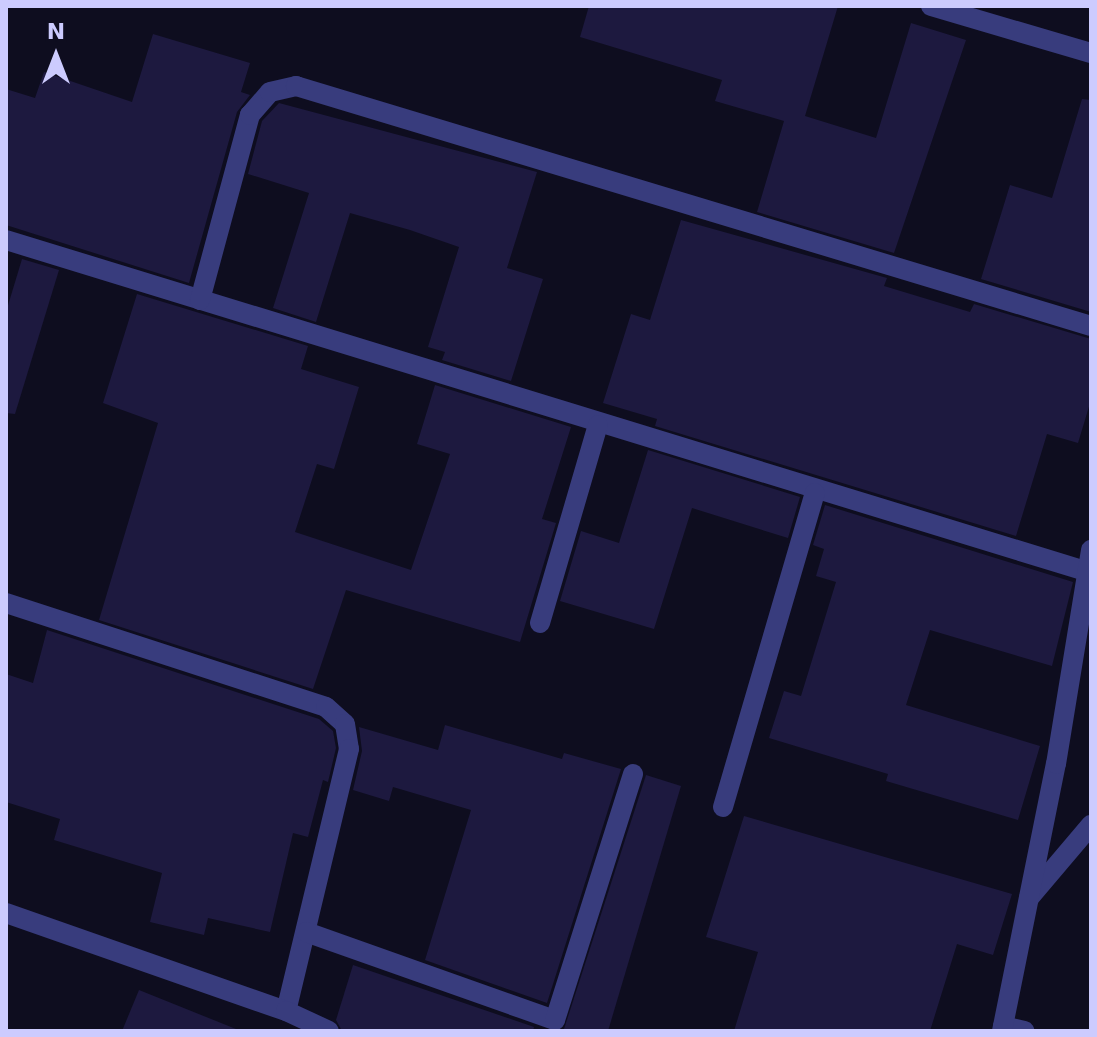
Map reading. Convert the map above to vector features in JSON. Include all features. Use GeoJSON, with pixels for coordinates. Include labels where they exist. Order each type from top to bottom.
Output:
{"type":"FeatureCollection","features":[{"type":"Feature","properties":{"kind":"street"},"geometry":{"type":"LineString","coordinates":[[931,6],[1091,53]]}},
{"type":"Feature","properties":{"kind":"street"},"geometry":{"type":"LineString","coordinates":[[200,300],[250,115],[270,92],[296,86],[1091,326]]}},
{"type":"Feature","properties":{"kind":"street"},"geometry":{"type":"LineString","coordinates":[[6,240],[815,493],[1085,571]]}},
{"type":"Feature","properties":{"kind":"street"},"geometry":{"type":"LineString","coordinates":[[540,623],[598,425]]}},
{"type":"Feature","properties":{"kind":"street"},"geometry":{"type":"LineString","coordinates":[[723,807],[815,493]]}},
{"type":"Feature","properties":{"kind":"street"},"geometry":{"type":"LineString","coordinates":[[1024,1031],[1002,1028],[1056,764],[1085,571],[1091,550]]}},
{"type":"Feature","properties":{"kind":"street"},"geometry":{"type":"LineString","coordinates":[[6,603],[326,707],[345,724],[349,749],[286,1011]]}},
{"type":"Feature","properties":{"kind":"street"},"geometry":{"type":"LineString","coordinates":[[306,932],[555,1020],[633,774]]}},
{"type":"Feature","properties":{"kind":"street"},"geometry":{"type":"LineString","coordinates":[[1026,901],[1091,825]]}},
{"type":"Feature","properties":{"kind":"street"},"geometry":{"type":"LineString","coordinates":[[6,913],[286,1011],[329,1031]]}},
{"type":"Feature","properties":{"kind":"building"},"geometry":{"type":"Polygon","coordinates":[[[589,6],[838,6],[805,116],[876,138],[911,23],[966,40],[894,253],[757,212],[784,121],[715,101],[722,80],[580,37],[589,6]]]}},
{"type":"Feature","properties":{"kind":"building"},"geometry":{"type":"Polygon","coordinates":[[[153,34],[250,63],[241,92],[250,95],[237,112],[189,283],[6,225],[6,89],[35,98],[44,72],[132,102],[153,34]]]}},
{"type":"Feature","properties":{"kind":"building"},"geometry":{"type":"Polygon","coordinates":[[[1082,99],[1091,100],[1091,312],[981,279],[1010,185],[1052,198],[1082,99]]]}},
{"type":"Feature","properties":{"kind":"building"},"geometry":{"type":"Polygon","coordinates":[[[279,103],[537,172],[507,268],[543,279],[511,381],[442,360],[445,352],[428,347],[459,247],[410,230],[350,213],[316,322],[273,308],[309,193],[248,174],[262,121],[279,103]]]}},
{"type":"Feature","properties":{"kind":"building"},"geometry":{"type":"Polygon","coordinates":[[[681,220],[887,278],[884,286],[970,312],[974,304],[1091,339],[1091,400],[1078,443],[1047,434],[1016,536],[655,426],[657,419],[603,403],[631,314],[650,320],[681,220]]]}},
{"type":"Feature","properties":{"kind":"building"},"geometry":{"type":"Polygon","coordinates":[[[22,259],[59,270],[15,414],[6,413],[6,312],[22,259]]]}},
{"type":"Feature","properties":{"kind":"building"},"geometry":{"type":"Polygon","coordinates":[[[137,294],[308,346],[301,369],[359,387],[334,469],[317,464],[295,532],[411,570],[450,454],[417,444],[435,385],[571,427],[542,519],[556,523],[520,642],[346,590],[313,689],[99,620],[158,423],[103,403],[137,294]]]}},
{"type":"Feature","properties":{"kind":"building"},"geometry":{"type":"Polygon","coordinates":[[[648,450],[800,497],[788,538],[692,508],[654,629],[560,601],[581,531],[619,543],[648,450]]]}},
{"type":"Feature","properties":{"kind":"building"},"geometry":{"type":"Polygon","coordinates":[[[825,505],[1073,582],[1052,666],[930,630],[906,705],[1040,746],[1018,820],[886,781],[888,774],[769,738],[784,691],[801,696],[836,582],[816,576],[824,549],[813,545],[825,505]]]}},
{"type":"Feature","properties":{"kind":"building"},"geometry":{"type":"Polygon","coordinates":[[[47,630],[319,719],[333,731],[336,748],[328,782],[323,780],[308,837],[293,833],[270,932],[208,918],[204,935],[150,922],[162,873],[54,840],[60,819],[6,802],[6,674],[33,683],[47,630]]]}},
{"type":"Feature","properties":{"kind":"building"},"geometry":{"type":"Polygon","coordinates":[[[445,725],[562,759],[564,753],[621,769],[547,1003],[425,960],[471,810],[393,787],[389,801],[353,790],[362,751],[359,727],[438,750],[445,725]]]}},
{"type":"Feature","properties":{"kind":"building"},"geometry":{"type":"Polygon","coordinates":[[[646,775],[681,786],[608,1031],[564,1029],[646,775]]]}},
{"type":"Feature","properties":{"kind":"building"},"geometry":{"type":"Polygon","coordinates":[[[744,816],[1012,894],[993,955],[957,944],[930,1031],[734,1031],[758,952],[706,937],[744,816]]]}},
{"type":"Feature","properties":{"kind":"building"},"geometry":{"type":"Polygon","coordinates":[[[353,965],[534,1027],[533,1031],[342,1031],[336,1020],[353,965]]]}},
{"type":"Feature","properties":{"kind":"building"},"geometry":{"type":"Polygon","coordinates":[[[139,990],[236,1029],[236,1031],[122,1031],[139,990]]]}}]}
